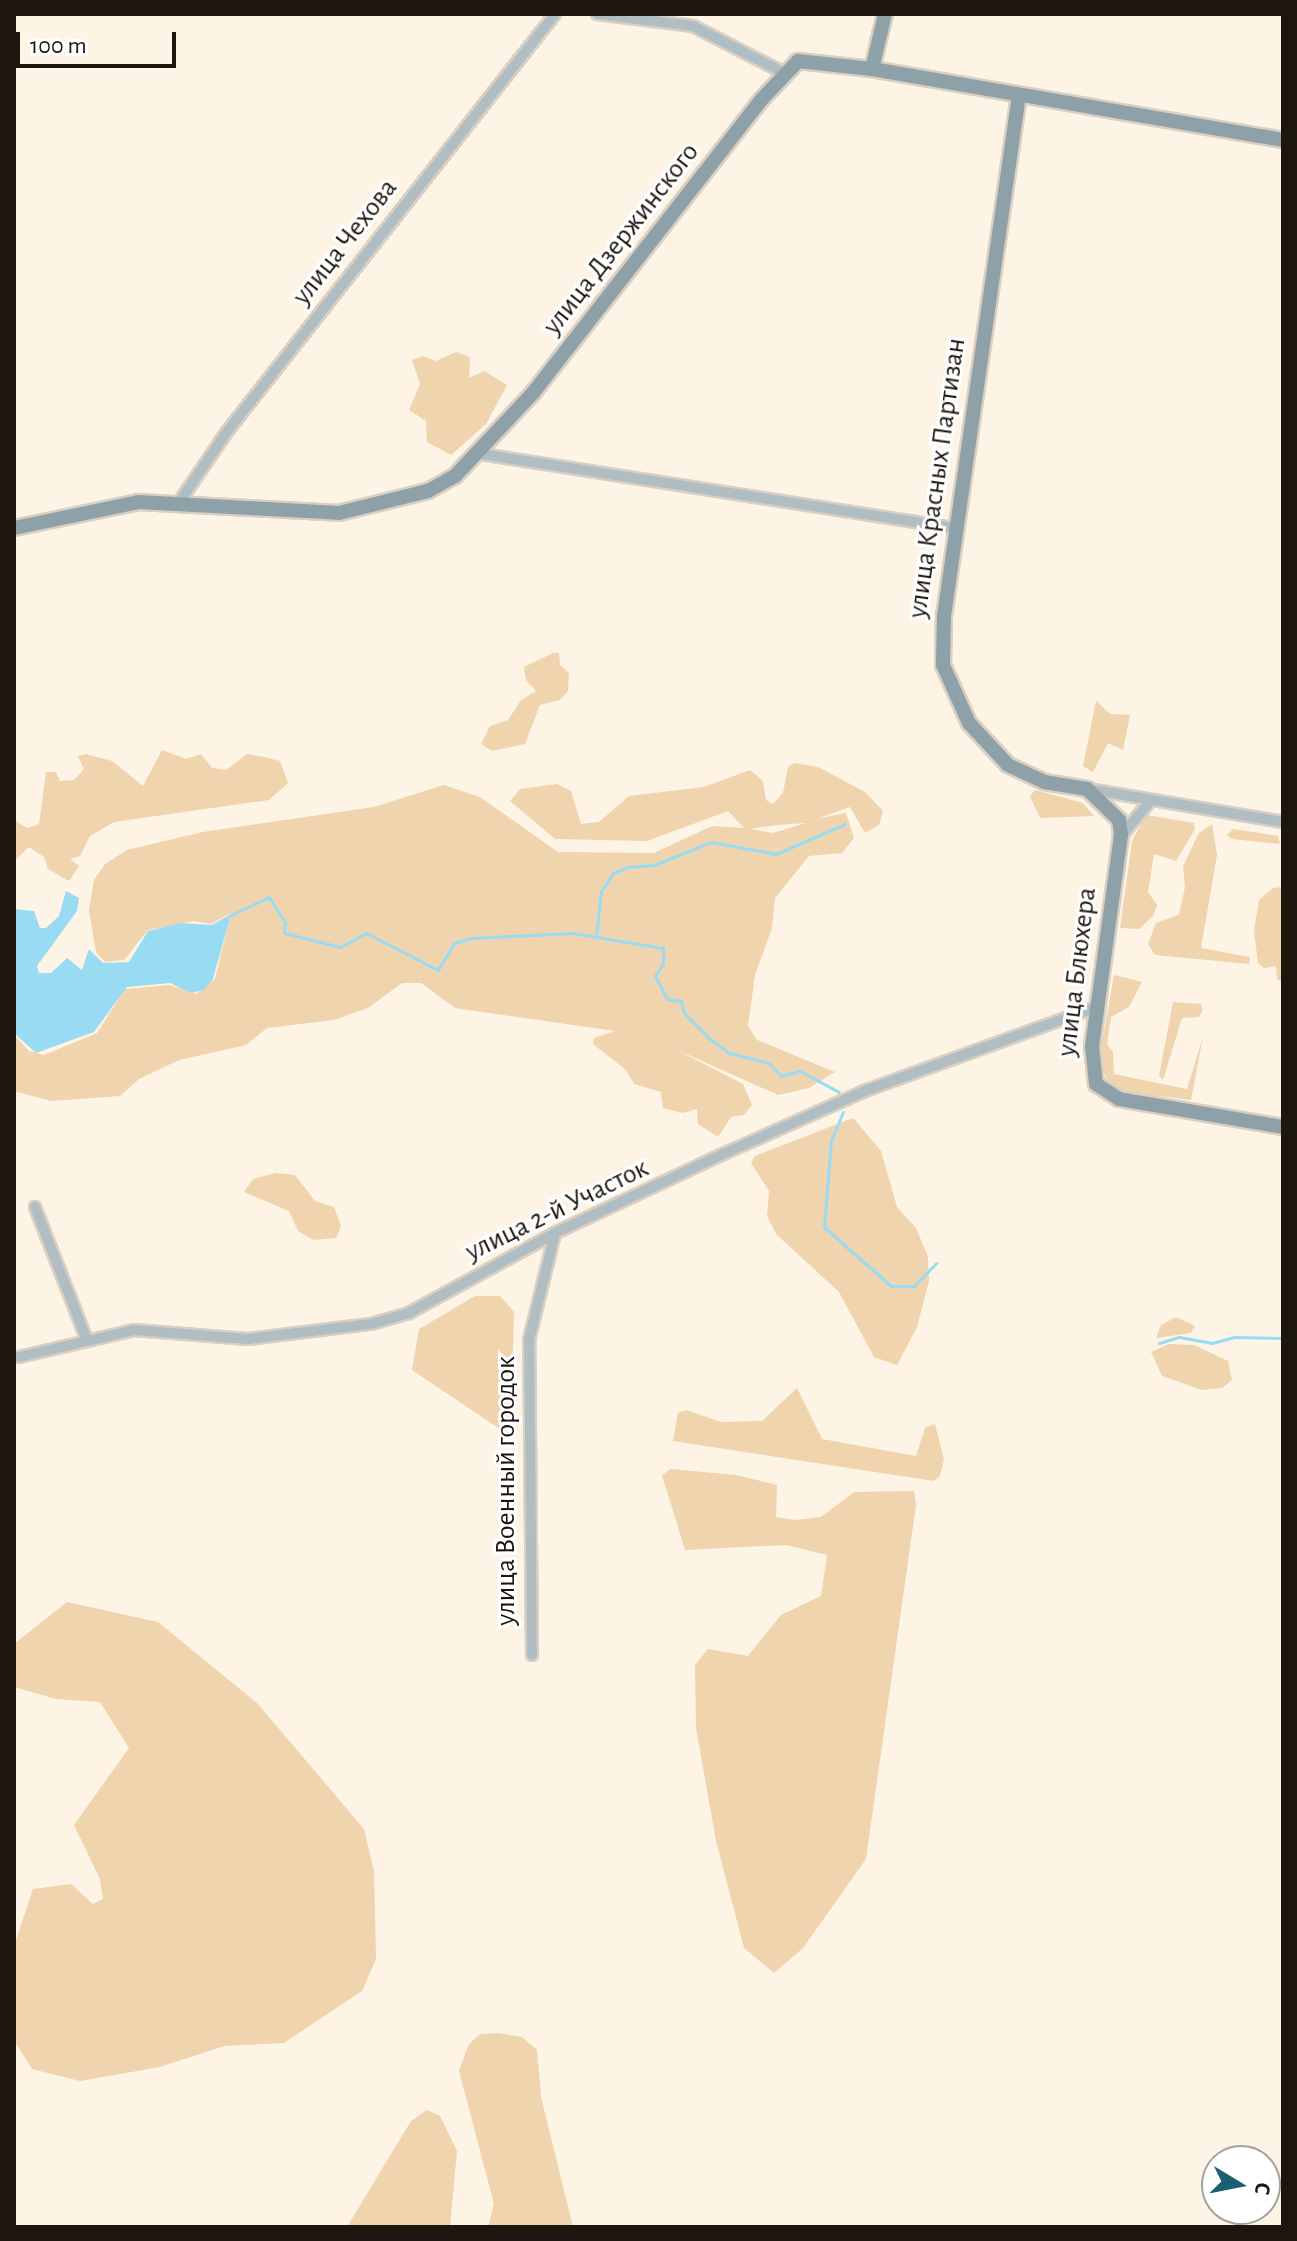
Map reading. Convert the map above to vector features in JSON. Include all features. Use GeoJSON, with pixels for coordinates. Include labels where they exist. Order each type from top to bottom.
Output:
{"type":"FeatureCollection","features":[{"type":"Feature","properties":{"kind":"street","name":"улица Чехова"},"geometry":{"type":"LineString","coordinates":[[178,504],[226,433],[555,14]]}},
{"type":"Feature","properties":{"kind":"street"},"geometry":{"type":"LineString","coordinates":[[597,14],[693,26],[784,73],[798,61],[808,60],[1283,140]]}},
{"type":"Feature","properties":{"kind":"street"},"geometry":{"type":"LineString","coordinates":[[872,69],[885,14]]}},
{"type":"Feature","properties":{"kind":"street","name":"улица Дзержинского"},"geometry":{"type":"LineString","coordinates":[[14,528],[138,502],[249,512],[339,513],[374,507],[428,491],[481,454],[784,73]]}},
{"type":"Feature","properties":{"kind":"street","name":"улица Красных Партизан"},"geometry":{"type":"LineString","coordinates":[[1019,95],[941,643],[954,697],[969,723],[1008,765],[1044,782],[1087,789]]}},
{"type":"Feature","properties":{"kind":"street"},"geometry":{"type":"LineString","coordinates":[[481,454],[958,529]]}},
{"type":"Feature","properties":{"kind":"street"},"geometry":{"type":"LineString","coordinates":[[1087,789],[1283,822]]}},
{"type":"Feature","properties":{"kind":"street","name":"улица Блюхера"},"geometry":{"type":"LineString","coordinates":[[1087,789],[1116,816],[1121,835],[1096,1007],[1091,1070],[1101,1091],[1119,1099],[1283,1127]]}},
{"type":"Feature","properties":{"kind":"street"},"geometry":{"type":"LineString","coordinates":[[1121,835],[1151,800]]}},
{"type":"Feature","properties":{"kind":"street","name":"улица 2-й Участок"},"geometry":{"type":"LineString","coordinates":[[19,1357],[86,1338],[134,1330],[248,1339],[371,1324],[409,1313],[555,1233],[867,1090],[1096,1007]]}},
{"type":"Feature","properties":{"kind":"street"},"geometry":{"type":"LineString","coordinates":[[35,1207],[86,1338]]}},
{"type":"Feature","properties":{"kind":"street","name":"улица Военный городок"},"geometry":{"type":"LineString","coordinates":[[532,1655],[529,1340],[555,1233]]}},
{"type":"Feature","properties":{"kind":"shaded area"},"geometry":{"type":"Polygon","coordinates":[[[456,352],[470,357],[469,378],[484,371],[507,385],[486,424],[451,455],[427,442],[426,421],[409,410],[420,384],[412,360],[423,356],[436,361],[456,352]]]}},
{"type":"Feature","properties":{"kind":"shaded area"},"geometry":{"type":"Polygon","coordinates":[[[559,653],[560,665],[569,673],[568,691],[560,700],[540,705],[525,744],[492,751],[481,744],[490,726],[508,720],[521,700],[536,691],[526,680],[524,667],[559,653]]]}},
{"type":"Feature","properties":{"kind":"shaded area"},"geometry":{"type":"Polygon","coordinates":[[[1096,701],[1110,714],[1130,715],[1123,750],[1108,743],[1093,772],[1083,766],[1096,701]]]}},
{"type":"Feature","properties":{"kind":"shaded area"},"geometry":{"type":"Polygon","coordinates":[[[162,750],[186,759],[201,754],[212,768],[226,770],[247,754],[280,761],[288,783],[269,800],[114,822],[90,836],[80,856],[70,859],[79,866],[69,881],[48,869],[44,857],[29,847],[14,861],[14,820],[27,828],[39,824],[46,772],[56,772],[60,781],[74,780],[84,769],[78,756],[86,754],[112,761],[143,786],[162,750]]]}},
{"type":"Feature","properties":{"kind":"shaded area"},"geometry":{"type":"Polygon","coordinates":[[[794,763],[818,767],[865,792],[883,811],[879,825],[865,833],[850,807],[816,819],[846,813],[854,838],[842,853],[809,856],[775,898],[772,928],[755,975],[748,1026],[757,1040],[835,1072],[809,1088],[778,1095],[675,1049],[743,1084],[752,1105],[744,1115],[731,1117],[718,1137],[698,1124],[697,1109],[683,1113],[663,1108],[661,1092],[634,1084],[626,1070],[593,1044],[594,1038],[615,1031],[455,1008],[421,983],[402,983],[368,1008],[334,1020],[267,1028],[246,1045],[179,1060],[139,1079],[120,1096],[51,1101],[14,1091],[14,1035],[29,1051],[44,1055],[97,1033],[125,989],[170,985],[196,994],[215,979],[231,913],[211,924],[194,921],[148,930],[124,960],[105,962],[96,952],[89,911],[94,880],[105,864],[127,850],[203,832],[374,807],[444,785],[480,797],[558,852],[654,853],[712,826],[744,828],[728,811],[647,841],[555,839],[510,801],[520,789],[557,784],[571,791],[581,824],[599,822],[629,796],[704,787],[750,770],[763,781],[766,800],[773,804],[783,793],[788,767],[794,763]],[[806,823],[749,829],[773,833],[806,823]]]}},
{"type":"Feature","properties":{"kind":"shaded area"},"geometry":{"type":"Polygon","coordinates":[[[1035,790],[1083,803],[1094,816],[1040,818],[1030,796],[1035,790]]]}},
{"type":"Feature","properties":{"kind":"shaded area"},"geometry":{"type":"Polygon","coordinates":[[[1146,815],[1194,823],[1195,829],[1176,861],[1154,854],[1148,892],[1157,905],[1153,916],[1139,929],[1120,928],[1132,841],[1146,815]]]}},
{"type":"Feature","properties":{"kind":"shaded area"},"geometry":{"type":"Polygon","coordinates":[[[1212,824],[1217,855],[1201,948],[1250,957],[1249,964],[1155,955],[1148,944],[1156,923],[1179,915],[1185,887],[1183,866],[1199,833],[1212,824]]]}},
{"type":"Feature","properties":{"kind":"shaded area"},"geometry":{"type":"Polygon","coordinates":[[[1233,829],[1278,836],[1280,844],[1232,839],[1227,835],[1233,829]]]}},
{"type":"Feature","properties":{"kind":"shaded area"},"geometry":{"type":"Polygon","coordinates":[[[1283,887],[1283,982],[1277,979],[1276,966],[1264,968],[1258,963],[1254,931],[1259,900],[1273,888],[1283,887]]]}},
{"type":"Feature","properties":{"kind":"shaded area"},"geometry":{"type":"Polygon","coordinates":[[[1114,975],[1142,982],[1129,1007],[1111,1017],[1107,1044],[1113,1052],[1114,1074],[1187,1089],[1203,1037],[1191,1100],[1118,1091],[1110,1085],[1102,1069],[1102,1042],[1114,975]]]}},
{"type":"Feature","properties":{"kind":"shaded area"},"geometry":{"type":"Polygon","coordinates":[[[1173,1002],[1201,1004],[1203,1010],[1199,1017],[1182,1018],[1163,1080],[1159,1076],[1173,1002]]]}},
{"type":"Feature","properties":{"kind":"shaded area"},"geometry":{"type":"Polygon","coordinates":[[[853,1118],[881,1151],[897,1207],[916,1228],[928,1257],[929,1281],[917,1327],[897,1365],[874,1357],[839,1292],[776,1234],[767,1216],[769,1191],[751,1163],[755,1156],[853,1118]]]}},
{"type":"Feature","properties":{"kind":"shaded area"},"geometry":{"type":"Polygon","coordinates":[[[276,1173],[295,1175],[315,1201],[334,1207],[341,1226],[336,1238],[313,1240],[298,1231],[289,1211],[244,1192],[253,1179],[276,1173]]]}},
{"type":"Feature","properties":{"kind":"shaded area"},"geometry":{"type":"Polygon","coordinates":[[[475,1296],[500,1296],[514,1312],[511,1425],[506,1433],[412,1370],[419,1329],[475,1296]]]}},
{"type":"Feature","properties":{"kind":"shaded area"},"geometry":{"type":"Polygon","coordinates":[[[1176,1317],[1195,1326],[1191,1333],[1156,1338],[1161,1325],[1176,1317]]]}},
{"type":"Feature","properties":{"kind":"shaded area"},"geometry":{"type":"Polygon","coordinates":[[[1169,1344],[1194,1345],[1228,1361],[1232,1380],[1222,1388],[1202,1390],[1162,1376],[1151,1352],[1169,1344]]]}},
{"type":"Feature","properties":{"kind":"shaded area"},"geometry":{"type":"Polygon","coordinates":[[[797,1388],[822,1439],[916,1456],[925,1428],[935,1424],[944,1459],[940,1476],[934,1481],[673,1441],[678,1413],[686,1410],[721,1422],[762,1421],[797,1388]]]}},
{"type":"Feature","properties":{"kind":"shaded area"},"geometry":{"type":"Polygon","coordinates":[[[671,1469],[736,1475],[777,1485],[776,1517],[796,1520],[821,1517],[854,1492],[914,1491],[916,1505],[866,1859],[803,1948],[774,1973],[744,1948],[716,1841],[696,1728],[695,1665],[708,1649],[748,1656],[781,1615],[821,1596],[827,1555],[786,1545],[685,1550],[662,1475],[671,1469]]]}},
{"type":"Feature","properties":{"kind":"shaded area"},"geometry":{"type":"Polygon","coordinates":[[[67,1602],[158,1622],[258,1704],[364,1829],[374,1871],[376,1959],[362,1991],[284,2043],[224,2046],[160,2067],[80,2081],[32,2069],[14,2040],[14,1946],[33,1889],[71,1884],[93,1904],[103,1899],[100,1879],[74,1825],[129,1748],[100,1702],[56,1699],[14,1687],[14,1644],[67,1602]]]}},
{"type":"Feature","properties":{"kind":"shaded area"},"geometry":{"type":"Polygon","coordinates":[[[480,2034],[522,2037],[537,2050],[541,2097],[573,2227],[488,2227],[494,2204],[459,2071],[469,2044],[480,2034]]]}},
{"type":"Feature","properties":{"kind":"shaded area"},"geometry":{"type":"Polygon","coordinates":[[[427,2110],[440,2116],[457,2151],[450,2227],[347,2227],[411,2121],[427,2110]]]}},
{"type":"Feature","properties":{"kind":"water"},"geometry":{"type":"Polygon","coordinates":[[[66,891],[79,898],[77,911],[37,966],[39,973],[51,973],[67,958],[82,970],[89,949],[103,963],[129,962],[148,931],[180,923],[212,925],[231,914],[213,979],[204,990],[191,993],[170,983],[127,987],[94,1032],[36,1053],[14,1033],[14,909],[34,911],[40,928],[46,928],[59,916],[66,891]]]}},
{"type":"Feature","properties":{"kind":"waterway"},"geometry":{"type":"LineString","coordinates":[[596,936],[601,891],[613,873],[627,867],[654,865],[711,842],[776,854],[845,824]]}},
{"type":"Feature","properties":{"kind":"waterway"},"geometry":{"type":"LineString","coordinates":[[229,916],[269,897],[285,923],[284,933],[340,947],[366,933],[438,970],[454,943],[471,938],[572,933],[663,948],[663,964],[655,976],[667,999],[681,1001],[684,1013],[709,1038],[729,1053],[769,1063],[781,1076],[800,1071],[839,1092]]}},
{"type":"Feature","properties":{"kind":"waterway"},"geometry":{"type":"LineString","coordinates":[[843,1112],[831,1140],[824,1227],[891,1286],[914,1286],[936,1263]]}},
{"type":"Feature","properties":{"kind":"waterway"},"geometry":{"type":"LineString","coordinates":[[1159,1343],[1179,1337],[1212,1343],[1234,1337],[1283,1338]]}}]}
